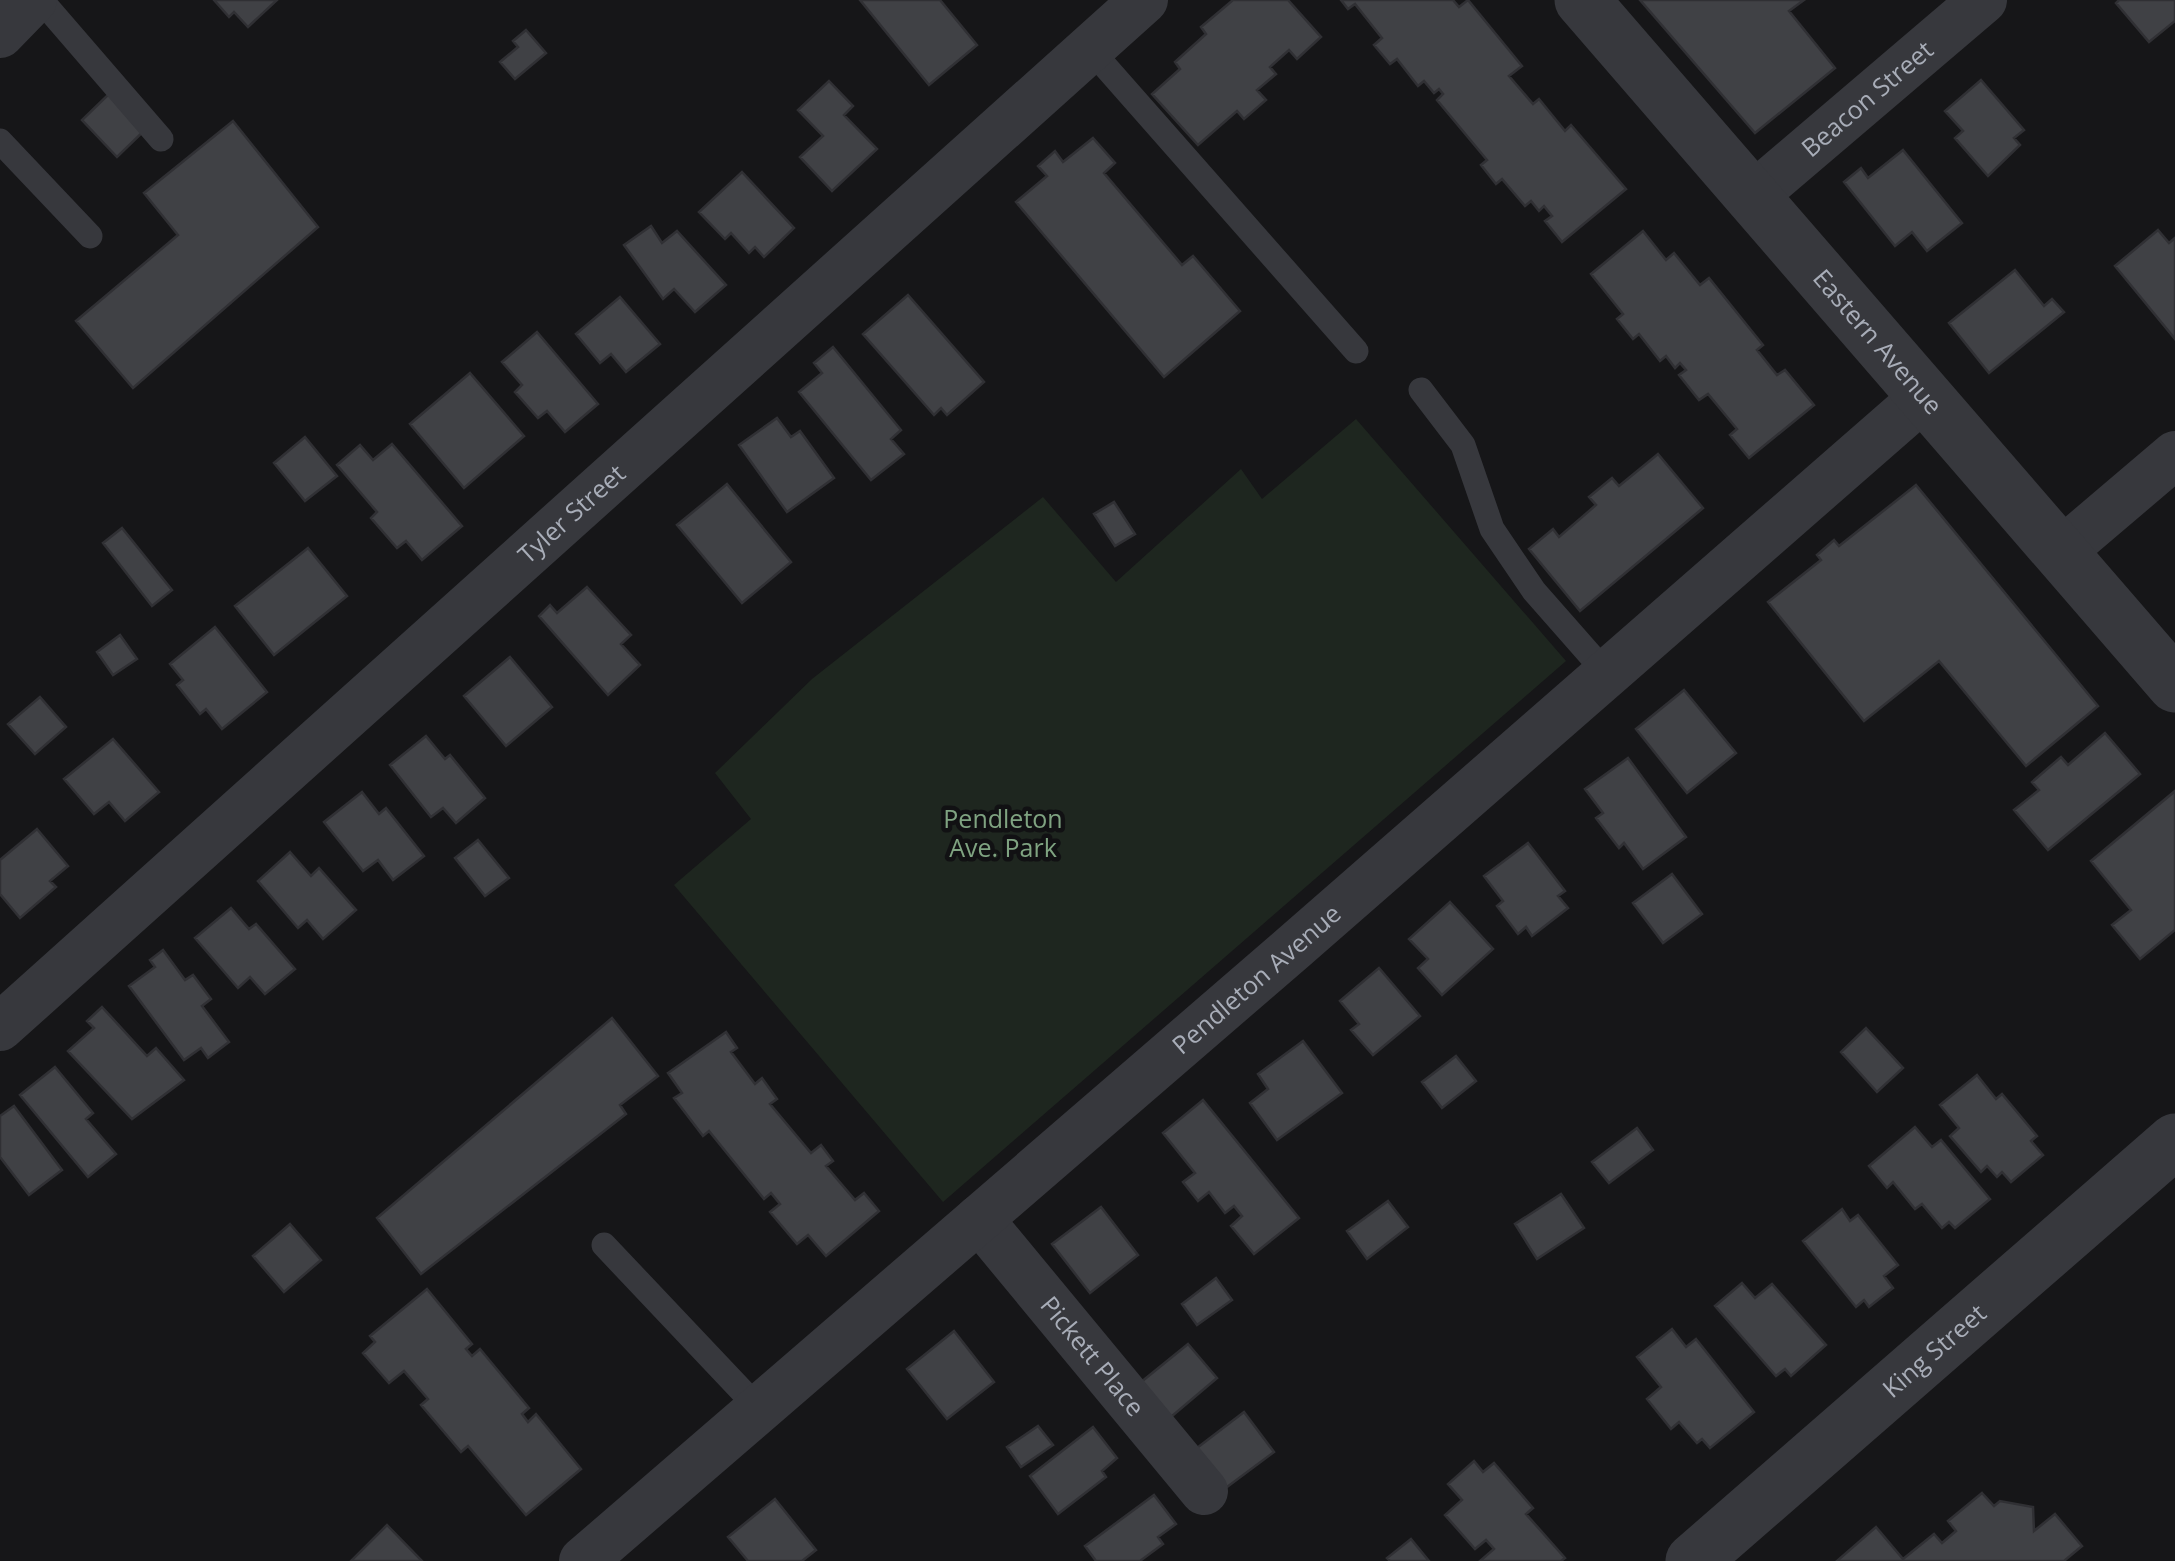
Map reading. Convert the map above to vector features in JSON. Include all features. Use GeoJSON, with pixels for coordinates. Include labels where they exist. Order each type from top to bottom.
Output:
{"type":"FeatureCollection","features":[{"type":"Feature","properties":{"kind":"street"},"geometry":{"type":"LineString","coordinates":[[0,34],[33,0]]}},
{"type":"Feature","properties":{"kind":"street","name":"Tyler Street"},"geometry":{"type":"LineString","coordinates":[[0,1028],[1144,0]]}},
{"type":"Feature","properties":{"kind":"street","name":"Eastern Avenue"},"geometry":{"type":"LineString","coordinates":[[1582,0],[2175,685]]}},
{"type":"Feature","properties":{"kind":"street","name":"Beacon Street"},"geometry":{"type":"LineString","coordinates":[[1753,196],[1982,0]]}},
{"type":"Feature","properties":{"kind":"street","name":"Pendleton Avenue"},"geometry":{"type":"LineString","coordinates":[[583,1561],[1926,395]]}},
{"type":"Feature","properties":{"kind":"street"},"geometry":{"type":"LineString","coordinates":[[2061,552],[2175,454]]}},
{"type":"Feature","properties":{"kind":"street","name":"King Street"},"geometry":{"type":"LineString","coordinates":[[1714,1554],[2175,1141]]}},
{"type":"Feature","properties":{"kind":"street","name":"Pickett Place"},"geometry":{"type":"LineString","coordinates":[[979,1219],[1204,1491]]}},
{"type":"Feature","properties":{"kind":"lane"},"geometry":{"type":"LineString","coordinates":[[40,0],[162,140]]}},
{"type":"Feature","properties":{"kind":"lane"},"geometry":{"type":"LineString","coordinates":[[1090,49],[1356,351]]}},
{"type":"Feature","properties":{"kind":"lane"},"geometry":{"type":"LineString","coordinates":[[0,141],[90,236]]}},
{"type":"Feature","properties":{"kind":"lane"},"geometry":{"type":"LineString","coordinates":[[1421,390],[1464,444],[1492,530],[1534,591],[1607,674]]}},
{"type":"Feature","properties":{"kind":"lane"},"geometry":{"type":"LineString","coordinates":[[604,1245],[758,1409]]}},
{"type":"Feature","properties":{"kind":"green space","name":"Pendleton Ave. Park"},"geometry":{"type":"Polygon","coordinates":[[[1356,419],[1566,661],[943,1202],[674,885],[751,819],[715,773],[812,679],[1043,497],[1116,582],[1241,469],[1262,499],[1356,419]]]}},
{"type":"Feature","properties":{"kind":"building"},"geometry":{"type":"Polygon","coordinates":[[[214,0],[277,0],[248,27],[234,12],[229,17],[214,0]]]}},
{"type":"Feature","properties":{"kind":"building"},"geometry":{"type":"Polygon","coordinates":[[[860,0],[940,0],[977,45],[929,85],[860,0]]]}},
{"type":"Feature","properties":{"kind":"building"},"geometry":{"type":"Polygon","coordinates":[[[1233,0],[1288,0],[1321,37],[1297,59],[1289,50],[1270,67],[1276,74],[1257,90],[1266,100],[1244,119],[1237,111],[1198,145],[1152,94],[1180,69],[1175,62],[1206,34],[1201,27],[1233,0]]]}},
{"type":"Feature","properties":{"kind":"building"},"geometry":{"type":"Polygon","coordinates":[[[1341,0],[1453,0],[1459,7],[1468,0],[1522,66],[1509,76],[1533,104],[1539,99],[1565,131],[1571,125],[1626,189],[1562,242],[1545,221],[1552,216],[1544,206],[1539,211],[1531,201],[1525,206],[1502,179],[1496,184],[1481,165],[1487,160],[1437,100],[1443,94],[1439,89],[1434,93],[1424,81],[1418,86],[1397,59],[1390,64],[1374,45],[1382,38],[1355,4],[1348,9],[1341,0]]]}},
{"type":"Feature","properties":{"kind":"building"},"geometry":{"type":"Polygon","coordinates":[[[1640,0],[1804,0],[1789,11],[1835,68],[1755,133],[1640,0]]]}},
{"type":"Feature","properties":{"kind":"building"},"geometry":{"type":"Polygon","coordinates":[[[2175,0],[2175,21],[2149,42],[2116,3],[2175,0]]]}},
{"type":"Feature","properties":{"kind":"building"},"geometry":{"type":"Polygon","coordinates":[[[526,30],[546,53],[515,79],[500,62],[518,47],[513,41],[526,30]]]}},
{"type":"Feature","properties":{"kind":"building"},"geometry":{"type":"Polygon","coordinates":[[[1981,80],[2024,130],[2014,138],[2020,145],[1988,176],[1955,138],[1963,131],[1945,111],[1981,80]]]}},
{"type":"Feature","properties":{"kind":"building"},"geometry":{"type":"Polygon","coordinates":[[[829,81],[853,106],[844,115],[877,149],[832,191],[800,157],[823,136],[798,110],[829,81]]]}},
{"type":"Feature","properties":{"kind":"building"},"geometry":{"type":"Polygon","coordinates":[[[112,91],[147,128],[117,157],[82,120],[112,91]]]}},
{"type":"Feature","properties":{"kind":"building"},"geometry":{"type":"Polygon","coordinates":[[[233,121],[318,227],[133,388],[76,321],[178,235],[144,193],[233,121]]]}},
{"type":"Feature","properties":{"kind":"building"},"geometry":{"type":"Polygon","coordinates":[[[1093,138],[1115,163],[1104,173],[1182,265],[1193,256],[1240,311],[1164,377],[1016,202],[1047,176],[1038,166],[1055,151],[1063,162],[1093,138]]]}},
{"type":"Feature","properties":{"kind":"building"},"geometry":{"type":"Polygon","coordinates":[[[1903,150],[1962,223],[1927,251],[1912,232],[1895,246],[1844,182],[1861,168],[1868,178],[1903,150]]]}},
{"type":"Feature","properties":{"kind":"building"},"geometry":{"type":"Polygon","coordinates":[[[742,172],[794,228],[764,257],[755,247],[749,253],[731,233],[725,239],[699,212],[742,172]]]}},
{"type":"Feature","properties":{"kind":"building"},"geometry":{"type":"Polygon","coordinates":[[[651,226],[662,243],[677,231],[726,285],[695,312],[674,289],[663,299],[624,245],[651,226]]]}},
{"type":"Feature","properties":{"kind":"building"},"geometry":{"type":"Polygon","coordinates":[[[2158,230],[2169,243],[2175,238],[2175,339],[2115,266],[2158,230]]]}},
{"type":"Feature","properties":{"kind":"building"},"geometry":{"type":"Polygon","coordinates":[[[1643,231],[1666,260],[1674,253],[1700,285],[1709,278],[1763,345],[1757,350],[1777,375],[1785,370],[1814,405],[1749,458],[1730,435],[1737,429],[1708,394],[1699,400],[1679,375],[1686,370],[1680,363],[1675,368],[1666,356],[1660,361],[1639,334],[1633,339],[1617,319],[1623,314],[1591,274],[1643,231]]]}},
{"type":"Feature","properties":{"kind":"building"},"geometry":{"type":"Polygon","coordinates":[[[2015,270],[2044,306],[2052,299],[2064,312],[1989,373],[1949,323],[2015,270]]]}},
{"type":"Feature","properties":{"kind":"building"},"geometry":{"type":"Polygon","coordinates":[[[908,295],[984,382],[947,415],[941,408],[934,415],[863,334],[908,295]]]}},
{"type":"Feature","properties":{"kind":"building"},"geometry":{"type":"Polygon","coordinates":[[[620,297],[660,344],[626,372],[611,354],[600,363],[576,334],[620,297]]]}},
{"type":"Feature","properties":{"kind":"building"},"geometry":{"type":"Polygon","coordinates":[[[537,332],[598,404],[565,432],[547,411],[538,418],[515,392],[522,385],[502,362],[537,332]]]}},
{"type":"Feature","properties":{"kind":"building"},"geometry":{"type":"Polygon","coordinates":[[[833,347],[901,430],[891,439],[904,454],[871,480],[799,392],[822,373],[814,363],[833,347]]]}},
{"type":"Feature","properties":{"kind":"building"},"geometry":{"type":"Polygon","coordinates":[[[470,373],[524,436],[464,488],[410,424],[470,373]]]}},
{"type":"Feature","properties":{"kind":"building"},"geometry":{"type":"Polygon","coordinates":[[[777,418],[791,437],[800,431],[834,478],[787,512],[739,445],[777,418]]]}},
{"type":"Feature","properties":{"kind":"building"},"geometry":{"type":"Polygon","coordinates":[[[305,437],[337,476],[305,501],[274,463],[305,437]]]}},
{"type":"Feature","properties":{"kind":"building"},"geometry":{"type":"Polygon","coordinates":[[[392,444],[462,526],[422,560],[406,541],[397,548],[371,518],[377,512],[337,465],[360,445],[373,460],[392,444]]]}},
{"type":"Feature","properties":{"kind":"building"},"geometry":{"type":"Polygon","coordinates":[[[1658,454],[1703,508],[1580,611],[1529,549],[1553,529],[1559,537],[1596,505],[1589,497],[1612,478],[1619,486],[1658,454]]]}},
{"type":"Feature","properties":{"kind":"building"},"geometry":{"type":"Polygon","coordinates":[[[727,484],[791,562],[742,603],[677,525],[727,484]]]}},
{"type":"Feature","properties":{"kind":"building"},"geometry":{"type":"Polygon","coordinates":[[[1916,485],[2098,706],[2026,766],[1939,661],[1864,721],[1768,602],[1821,560],[1817,555],[1834,540],[1839,546],[1916,485]]]}},
{"type":"Feature","properties":{"kind":"building"},"geometry":{"type":"Polygon","coordinates":[[[1114,502],[1135,534],[1115,546],[1094,514],[1114,502]]]}},
{"type":"Feature","properties":{"kind":"building"},"geometry":{"type":"Polygon","coordinates":[[[122,528],[172,590],[152,606],[103,543],[122,528]]]}},
{"type":"Feature","properties":{"kind":"building"},"geometry":{"type":"Polygon","coordinates":[[[308,548],[347,596],[274,655],[235,606],[308,548]]]}},
{"type":"Feature","properties":{"kind":"building"},"geometry":{"type":"Polygon","coordinates":[[[587,587],[631,635],[621,644],[640,665],[608,695],[539,616],[550,605],[557,613],[587,587]]]}},
{"type":"Feature","properties":{"kind":"building"},"geometry":{"type":"Polygon","coordinates":[[[215,627],[267,692],[222,729],[206,709],[200,714],[177,685],[183,680],[170,664],[215,627]]]}},
{"type":"Feature","properties":{"kind":"building"},"geometry":{"type":"Polygon","coordinates":[[[120,635],[137,659],[113,675],[97,652],[120,635]]]}},
{"type":"Feature","properties":{"kind":"building"},"geometry":{"type":"Polygon","coordinates":[[[510,657],[552,707],[506,746],[464,696],[510,657]]]}},
{"type":"Feature","properties":{"kind":"building"},"geometry":{"type":"Polygon","coordinates":[[[1684,690],[1736,753],[1687,793],[1636,729],[1684,690]]]}},
{"type":"Feature","properties":{"kind":"building"},"geometry":{"type":"Polygon","coordinates":[[[40,697],[66,727],[35,754],[8,724],[40,697]]]}},
{"type":"Feature","properties":{"kind":"building"},"geometry":{"type":"Polygon","coordinates":[[[2105,733],[2140,774],[2048,850],[2014,810],[2039,790],[2032,782],[2061,757],[2068,765],[2105,733]]]}},
{"type":"Feature","properties":{"kind":"building"},"geometry":{"type":"Polygon","coordinates":[[[426,736],[445,759],[450,755],[485,798],[456,823],[443,808],[431,817],[390,765],[426,736]]]}},
{"type":"Feature","properties":{"kind":"building"},"geometry":{"type":"Polygon","coordinates":[[[113,739],[159,792],[125,821],[109,802],[94,814],[64,779],[113,739]]]}},
{"type":"Feature","properties":{"kind":"building"},"geometry":{"type":"Polygon","coordinates":[[[1628,758],[1686,837],[1643,869],[1624,843],[1619,848],[1596,818],[1603,813],[1585,789],[1628,758]]]}},
{"type":"Feature","properties":{"kind":"building"},"geometry":{"type":"Polygon","coordinates":[[[2175,791],[2175,930],[2140,959],[2112,925],[2131,910],[2091,861],[2175,791]]]}},
{"type":"Feature","properties":{"kind":"building"},"geometry":{"type":"Polygon","coordinates":[[[362,792],[379,814],[386,808],[424,856],[393,880],[378,860],[363,871],[324,822],[362,792]]]}},
{"type":"Feature","properties":{"kind":"building"},"geometry":{"type":"Polygon","coordinates":[[[37,829],[68,866],[50,881],[56,887],[20,918],[0,894],[0,860],[37,829]]]}},
{"type":"Feature","properties":{"kind":"building"},"geometry":{"type":"Polygon","coordinates":[[[478,840],[509,878],[485,896],[455,858],[478,840]]]}},
{"type":"Feature","properties":{"kind":"building"},"geometry":{"type":"Polygon","coordinates":[[[1528,843],[1565,891],[1558,896],[1568,908],[1532,936],[1526,927],[1518,934],[1497,906],[1503,901],[1484,876],[1528,843]]]}},
{"type":"Feature","properties":{"kind":"building"},"geometry":{"type":"Polygon","coordinates":[[[290,852],[311,876],[319,868],[356,910],[323,939],[307,920],[298,928],[258,881],[290,852]]]}},
{"type":"Feature","properties":{"kind":"building"},"geometry":{"type":"Polygon","coordinates":[[[1672,874],[1702,914],[1663,943],[1633,903],[1672,874]]]}},
{"type":"Feature","properties":{"kind":"building"},"geometry":{"type":"Polygon","coordinates":[[[1450,902],[1493,949],[1442,995],[1418,968],[1428,959],[1409,939],[1450,902]]]}},
{"type":"Feature","properties":{"kind":"building"},"geometry":{"type":"Polygon","coordinates":[[[231,908],[249,929],[256,924],[295,969],[265,994],[250,977],[238,988],[195,938],[231,908]]]}},
{"type":"Feature","properties":{"kind":"building"},"geometry":{"type":"Polygon","coordinates":[[[163,950],[185,980],[193,975],[211,999],[202,1006],[229,1042],[208,1058],[201,1048],[184,1060],[129,986],[155,967],[150,960],[163,950]]]}},
{"type":"Feature","properties":{"kind":"building"},"geometry":{"type":"Polygon","coordinates":[[[1379,968],[1420,1016],[1373,1055],[1351,1030],[1359,1024],[1340,1001],[1379,968]]]}},
{"type":"Feature","properties":{"kind":"building"},"geometry":{"type":"Polygon","coordinates":[[[102,1007],[147,1056],[156,1048],[184,1080],[132,1119],[68,1051],[94,1028],[87,1021],[102,1007]]]}},
{"type":"Feature","properties":{"kind":"building"},"geometry":{"type":"Polygon","coordinates":[[[612,1018],[658,1076],[620,1105],[626,1114],[421,1274],[377,1218],[612,1018]]]}},
{"type":"Feature","properties":{"kind":"building"},"geometry":{"type":"Polygon","coordinates":[[[1866,1028],[1903,1068],[1877,1092],[1841,1052],[1866,1028]]]}},
{"type":"Feature","properties":{"kind":"building"},"geometry":{"type":"Polygon","coordinates":[[[726,1032],[737,1048],[731,1052],[755,1084],[762,1078],[777,1099],[770,1104],[811,1153],[821,1145],[833,1161],[826,1166],[855,1200],[864,1193],[879,1211],[826,1256],[808,1235],[797,1244],[770,1212],[780,1204],[771,1193],[764,1199],[709,1131],[703,1136],[674,1098],[682,1093],[668,1073],[726,1032]]]}},
{"type":"Feature","properties":{"kind":"building"},"geometry":{"type":"Polygon","coordinates":[[[1303,1041],[1342,1093],[1277,1140],[1250,1103],[1268,1089],[1258,1074],[1303,1041]]]}},
{"type":"Feature","properties":{"kind":"building"},"geometry":{"type":"Polygon","coordinates":[[[1456,1056],[1476,1081],[1442,1108],[1422,1082],[1456,1056]]]}},
{"type":"Feature","properties":{"kind":"building"},"geometry":{"type":"Polygon","coordinates":[[[55,1067],[93,1113],[86,1119],[116,1154],[88,1177],[20,1095],[55,1067]]]}},
{"type":"Feature","properties":{"kind":"building"},"geometry":{"type":"Polygon","coordinates":[[[1977,1075],[1996,1099],[2002,1094],[2037,1136],[2031,1141],[2043,1155],[2011,1182],[2002,1172],[1997,1177],[1987,1166],[1981,1172],[1950,1136],[1959,1128],[1940,1105],[1977,1075]]]}},
{"type":"Feature","properties":{"kind":"building"},"geometry":{"type":"Polygon","coordinates":[[[1203,1100],[1299,1218],[1254,1254],[1231,1226],[1242,1216],[1234,1206],[1225,1213],[1209,1192],[1198,1201],[1183,1182],[1195,1173],[1163,1133],[1203,1100]]]}},
{"type":"Feature","properties":{"kind":"building"},"geometry":{"type":"Polygon","coordinates":[[[14,1106],[62,1170],[29,1195],[0,1157],[0,1116],[14,1106]]]}},
{"type":"Feature","properties":{"kind":"building"},"geometry":{"type":"Polygon","coordinates":[[[1915,1127],[1932,1147],[1941,1140],[1990,1199],[1955,1228],[1949,1222],[1942,1228],[1922,1204],[1915,1209],[1893,1182],[1887,1188],[1869,1166],[1915,1127]]]}},
{"type":"Feature","properties":{"kind":"building"},"geometry":{"type":"Polygon","coordinates":[[[1637,1128],[1653,1150],[1609,1183],[1592,1162],[1637,1128]]]}},
{"type":"Feature","properties":{"kind":"building"},"geometry":{"type":"Polygon","coordinates":[[[1561,1194],[1584,1228],[1537,1259],[1515,1224],[1561,1194]]]}},
{"type":"Feature","properties":{"kind":"building"},"geometry":{"type":"Polygon","coordinates":[[[1388,1201],[1408,1227],[1367,1259],[1347,1231],[1388,1201]]]}},
{"type":"Feature","properties":{"kind":"building"},"geometry":{"type":"Polygon","coordinates":[[[1101,1207],[1138,1255],[1090,1293],[1052,1244],[1101,1207]]]}},
{"type":"Feature","properties":{"kind":"building"},"geometry":{"type":"Polygon","coordinates":[[[1842,1209],[1850,1221],[1858,1215],[1898,1265],[1884,1276],[1893,1288],[1869,1307],[1864,1300],[1856,1307],[1803,1241],[1842,1209]]]}},
{"type":"Feature","properties":{"kind":"building"},"geometry":{"type":"Polygon","coordinates":[[[290,1224],[321,1260],[284,1292],[253,1256],[290,1224]]]}},
{"type":"Feature","properties":{"kind":"building"},"geometry":{"type":"Polygon","coordinates":[[[1216,1278],[1232,1300],[1197,1325],[1182,1304],[1216,1278]]]}},
{"type":"Feature","properties":{"kind":"building"},"geometry":{"type":"Polygon","coordinates":[[[1742,1283],[1755,1298],[1772,1284],[1826,1345],[1791,1376],[1785,1369],[1776,1376],[1715,1306],[1742,1283]]]}},
{"type":"Feature","properties":{"kind":"building"},"geometry":{"type":"Polygon","coordinates":[[[427,1289],[472,1344],[466,1349],[472,1356],[480,1349],[529,1408],[522,1414],[528,1422],[536,1414],[581,1469],[526,1515],[468,1446],[461,1452],[421,1405],[428,1399],[404,1371],[389,1383],[363,1353],[375,1342],[370,1336],[427,1289]]]}},
{"type":"Feature","properties":{"kind":"building"},"geometry":{"type":"Polygon","coordinates":[[[1672,1329],[1686,1347],[1696,1339],[1754,1412],[1710,1448],[1702,1439],[1697,1443],[1679,1422],[1671,1429],[1647,1399],[1661,1387],[1637,1357],[1672,1329]]]}},
{"type":"Feature","properties":{"kind":"building"},"geometry":{"type":"Polygon","coordinates":[[[954,1331],[994,1382],[947,1419],[907,1369],[954,1331]]]}},
{"type":"Feature","properties":{"kind":"building"},"geometry":{"type":"Polygon","coordinates":[[[1188,1344],[1217,1378],[1165,1422],[1135,1387],[1188,1344]]]}},
{"type":"Feature","properties":{"kind":"building"},"geometry":{"type":"Polygon","coordinates":[[[1244,1412],[1274,1452],[1223,1490],[1193,1451],[1244,1412]]]}},
{"type":"Feature","properties":{"kind":"building"},"geometry":{"type":"Polygon","coordinates":[[[1038,1426],[1053,1445],[1021,1467],[1007,1447],[1038,1426]]]}},
{"type":"Feature","properties":{"kind":"building"},"geometry":{"type":"Polygon","coordinates":[[[1093,1427],[1117,1458],[1102,1471],[1106,1477],[1058,1514],[1030,1476],[1093,1427]]]}},
{"type":"Feature","properties":{"kind":"building"},"geometry":{"type":"Polygon","coordinates":[[[1474,1461],[1483,1472],[1494,1463],[1533,1508],[1526,1514],[1565,1558],[1480,1561],[1494,1549],[1486,1540],[1475,1549],[1445,1515],[1462,1500],[1448,1484],[1474,1461]]]}},
{"type":"Feature","properties":{"kind":"building"},"geometry":{"type":"Polygon","coordinates":[[[1982,1493],[1994,1506],[2000,1501],[2033,1507],[2034,1531],[2055,1514],[2082,1546],[2064,1561],[1837,1561],[1876,1527],[1903,1559],[1934,1534],[1942,1543],[1956,1531],[1948,1521],[1982,1493]]]}},
{"type":"Feature","properties":{"kind":"building"},"geometry":{"type":"Polygon","coordinates":[[[1154,1495],[1176,1524],[1158,1537],[1163,1544],[1140,1561],[1096,1561],[1085,1546],[1154,1495]]]}},
{"type":"Feature","properties":{"kind":"building"},"geometry":{"type":"Polygon","coordinates":[[[775,1499],[816,1550],[802,1561],[748,1561],[728,1537],[775,1499]]]}},
{"type":"Feature","properties":{"kind":"building"},"geometry":{"type":"Polygon","coordinates":[[[387,1525],[422,1561],[351,1561],[387,1525]]]}},
{"type":"Feature","properties":{"kind":"building"},"geometry":{"type":"Polygon","coordinates":[[[1411,1539],[1429,1561],[1387,1558],[1411,1539]]]}}]}
